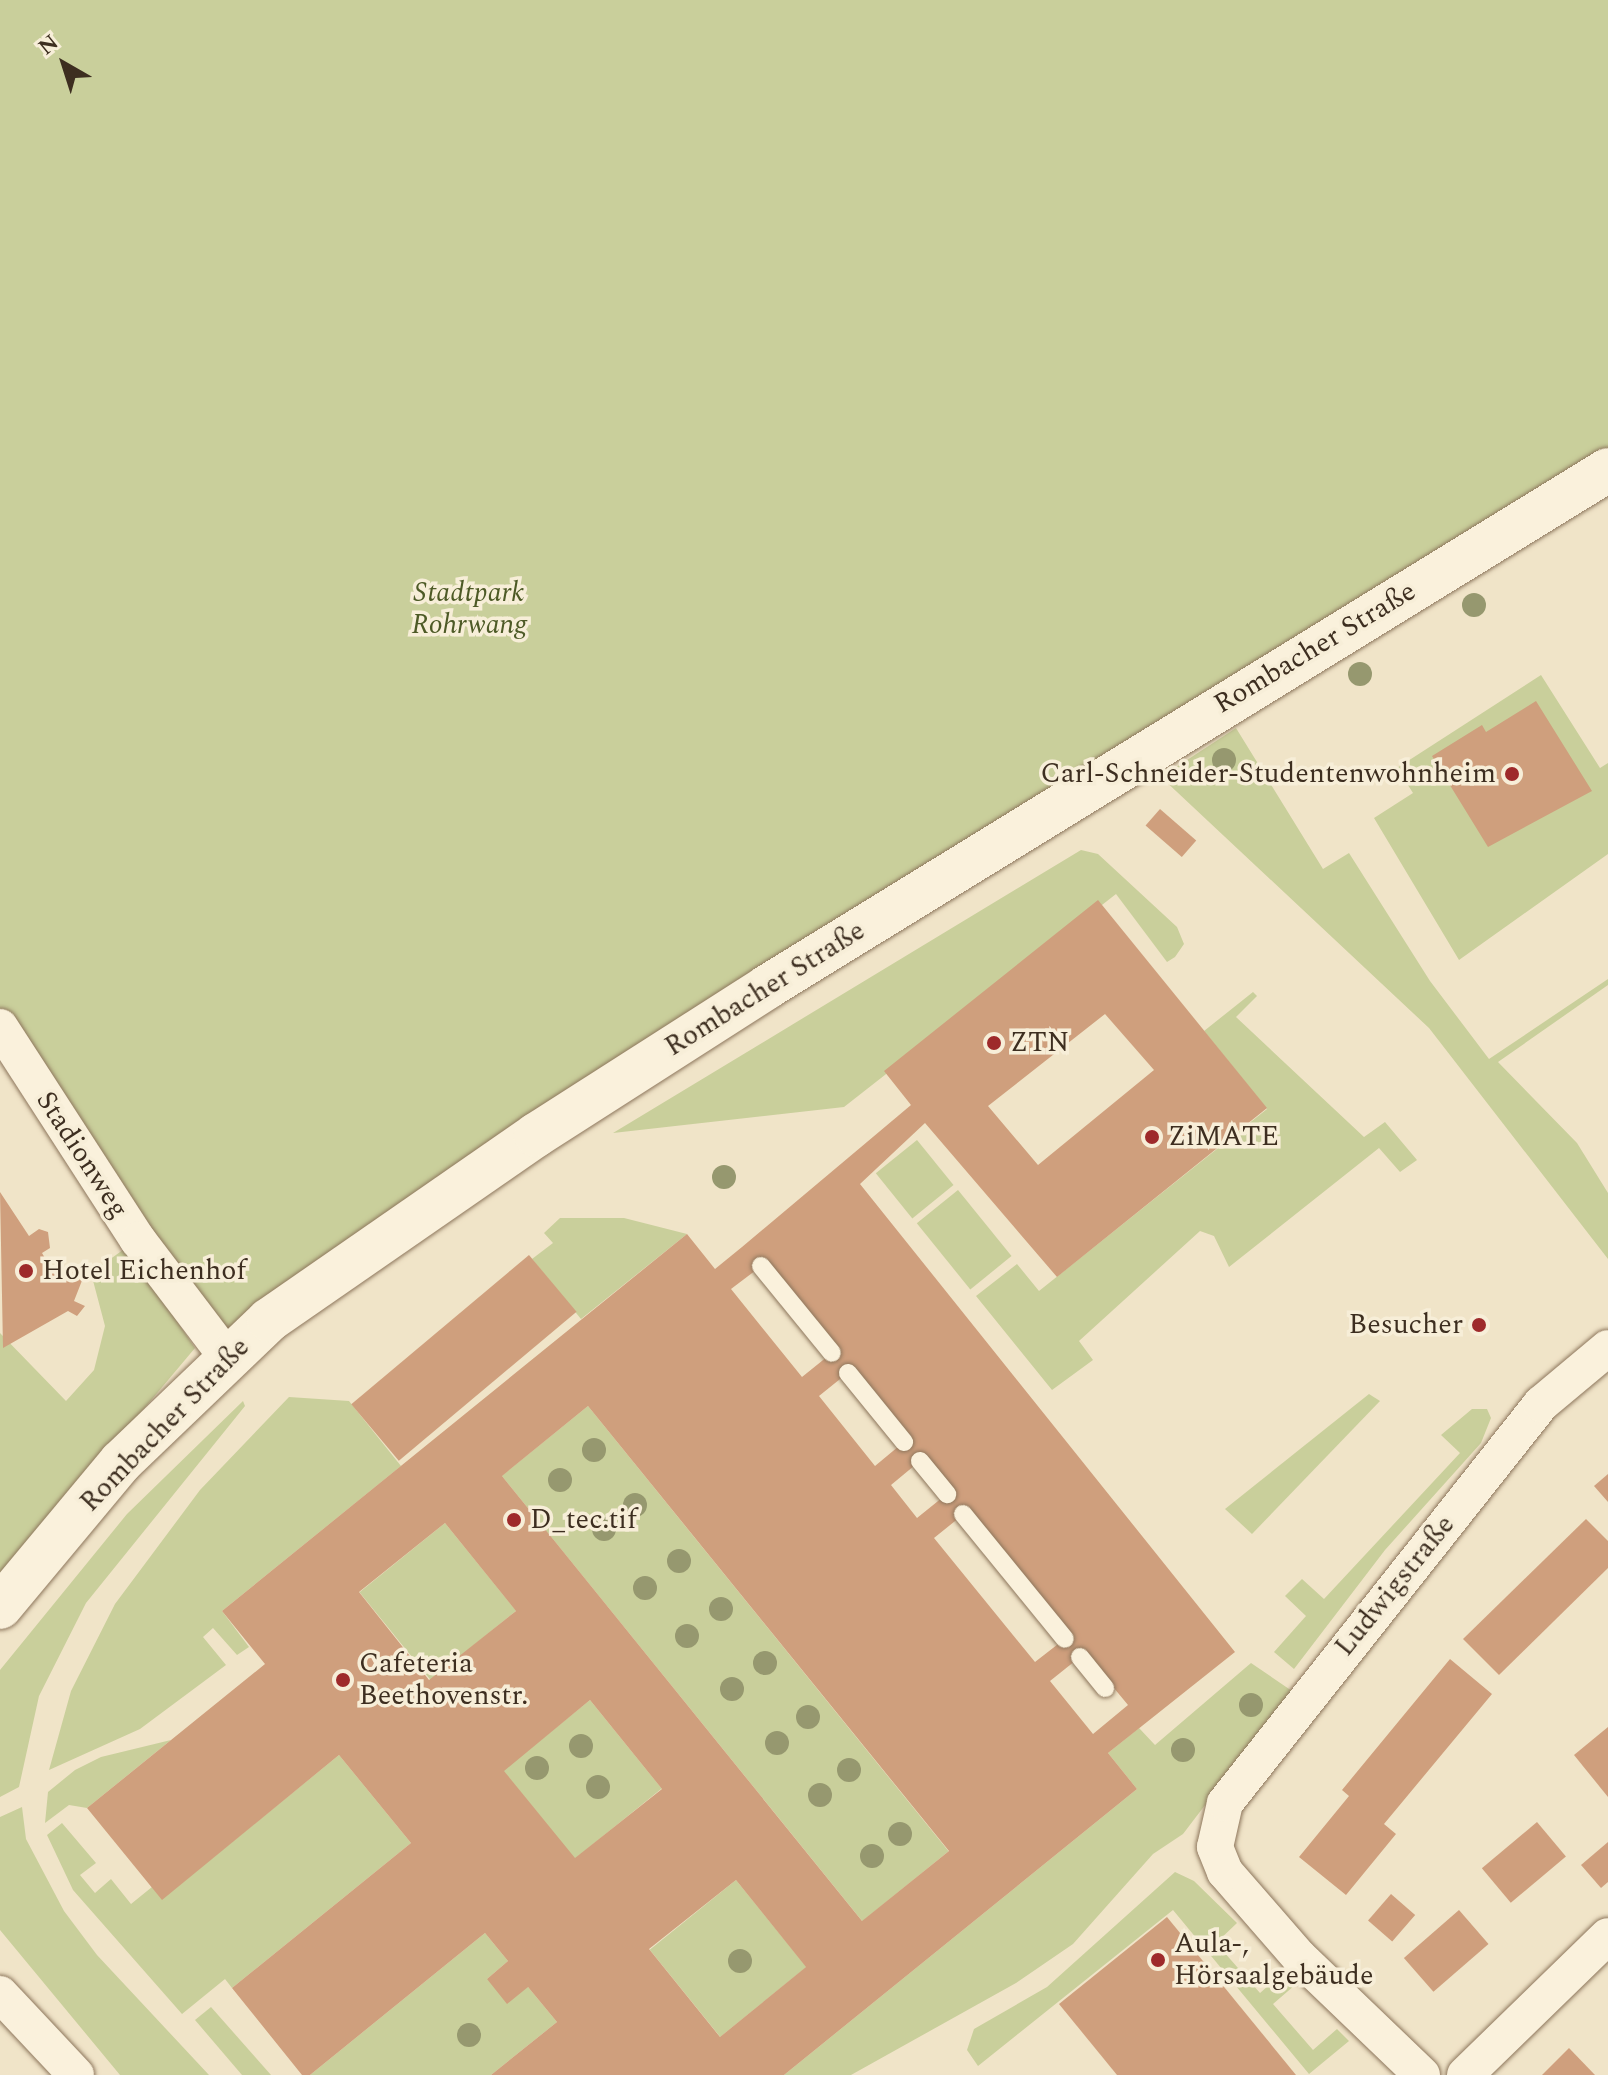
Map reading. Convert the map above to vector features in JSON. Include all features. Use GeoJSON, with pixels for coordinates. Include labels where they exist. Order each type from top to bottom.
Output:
{"type":"FeatureCollection","features":[{"type":"Feature","properties":{"kind":"main road","name":"Rombacher Straße"},"geometry":{"type":"LineString","coordinates":[[0,1607],[121,1462],[226,1356],[269,1320],[439,1202],[728,1012],[1606,476]]}},
{"type":"Feature","properties":{"kind":"street","name":"Stadionweg"},"geometry":{"type":"LineString","coordinates":[[6,1048],[138,1240],[226,1356]]}},
{"type":"Feature","properties":{"kind":"street","name":"Ludwigstraße"},"geometry":{"type":"LineString","coordinates":[[1422,2075],[1299,1957],[1225,1872],[1215,1847],[1225,1803],[1309,1692],[1541,1404],[1608,1348]]}},
{"type":"Feature","properties":{"kind":"street"},"geometry":{"type":"LineString","coordinates":[[1465,2075],[1608,1936]]}},
{"type":"Feature","properties":{"kind":"street"},"geometry":{"type":"LineString","coordinates":[[0,1994],[76,2075]]}},
{"type":"Feature","properties":{"kind":"lane"},"geometry":{"type":"LineString","coordinates":[[761,1266],[832,1353]]}},
{"type":"Feature","properties":{"kind":"lane"},"geometry":{"type":"LineString","coordinates":[[848,1373],[904,1442]]}},
{"type":"Feature","properties":{"kind":"lane"},"geometry":{"type":"LineString","coordinates":[[920,1461],[947,1494]]}},
{"type":"Feature","properties":{"kind":"lane"},"geometry":{"type":"LineString","coordinates":[[963,1514],[1065,1639]]}},
{"type":"Feature","properties":{"kind":"lane"},"geometry":{"type":"LineString","coordinates":[[1080,1657],[1105,1688]]}},
{"type":"Feature","properties":{"kind":"green space","name":"Stadtpark Rohrwang"},"geometry":{"type":"Polygon","coordinates":[[[0,0],[1608,0],[1608,456],[226,1339],[0,1015],[0,0]]]}},
{"type":"Feature","properties":{"kind":"green space"},"geometry":{"type":"Polygon","coordinates":[[[1541,675],[1600,768],[1608,763],[1608,854],[1459,960],[1374,818],[1413,793],[1397,768],[1541,675]]]}},
{"type":"Feature","properties":{"kind":"green space"},"geometry":{"type":"Polygon","coordinates":[[[1236,728],[1323,869],[1349,853],[1430,981],[1489,1059],[1608,979],[1608,985],[1498,1062],[1577,1143],[1608,1193],[1608,1259],[1429,1028],[1161,777],[1236,728]]]}},
{"type":"Feature","properties":{"kind":"green space"},"geometry":{"type":"Polygon","coordinates":[[[1081,850],[1098,854],[1177,927],[1184,944],[1175,957],[1167,962],[1116,894],[844,1107],[613,1133],[1081,850]]]}},
{"type":"Feature","properties":{"kind":"green space"},"geometry":{"type":"Polygon","coordinates":[[[1253,992],[1257,996],[1236,1017],[1364,1137],[1385,1122],[1417,1160],[1400,1172],[1379,1148],[1229,1267],[1214,1236],[1200,1231],[1079,1341],[1093,1360],[1052,1390],[976,1296],[1017,1264],[1039,1291],[1267,1109],[1204,1031],[1253,992]]]}},
{"type":"Feature","properties":{"kind":"green space"},"geometry":{"type":"Polygon","coordinates":[[[917,1140],[954,1185],[912,1218],[876,1173],[917,1140]]]}},
{"type":"Feature","properties":{"kind":"green space"},"geometry":{"type":"Polygon","coordinates":[[[958,1190],[1011,1256],[970,1289],[917,1223],[958,1190]]]}},
{"type":"Feature","properties":{"kind":"green space"},"geometry":{"type":"Polygon","coordinates":[[[560,1218],[624,1218],[687,1234],[581,1319],[532,1259],[553,1243],[544,1233],[560,1218]]]}},
{"type":"Feature","properties":{"kind":"green space"},"geometry":{"type":"Polygon","coordinates":[[[127,1247],[195,1348],[0,1580],[0,1333],[66,1401],[94,1370],[105,1326],[91,1273],[127,1247]]]}},
{"type":"Feature","properties":{"kind":"green space"},"geometry":{"type":"Polygon","coordinates":[[[1369,1394],[1380,1401],[1252,1534],[1225,1509],[1369,1394]]]}},
{"type":"Feature","properties":{"kind":"green space"},"geometry":{"type":"Polygon","coordinates":[[[289,1397],[349,1401],[401,1466],[222,1611],[249,1647],[237,1655],[213,1628],[203,1637],[226,1665],[140,1729],[49,1770],[71,1691],[115,1604],[200,1490],[289,1397]]]}},
{"type":"Feature","properties":{"kind":"green space"},"geometry":{"type":"Polygon","coordinates":[[[243,1401],[245,1406],[86,1603],[39,1696],[19,1787],[0,1797],[0,1670],[127,1514],[243,1401]]]}},
{"type":"Feature","properties":{"kind":"green space"},"geometry":{"type":"Polygon","coordinates":[[[588,1406],[949,1851],[862,1921],[502,1476],[588,1406]]]}},
{"type":"Feature","properties":{"kind":"green space"},"geometry":{"type":"Polygon","coordinates":[[[1472,1409],[1487,1409],[1491,1418],[1481,1443],[1385,1550],[1294,1669],[1274,1652],[1306,1616],[1285,1596],[1302,1579],[1324,1599],[1460,1453],[1441,1435],[1472,1409]]]}},
{"type":"Feature","properties":{"kind":"green space"},"geometry":{"type":"Polygon","coordinates":[[[445,1523],[516,1611],[431,1680],[360,1592],[445,1523]]]}},
{"type":"Feature","properties":{"kind":"green space"},"geometry":{"type":"Polygon","coordinates":[[[1251,1663],[1292,1691],[1183,1834],[1153,1854],[1073,1944],[1016,1983],[851,2075],[784,2075],[1137,1789],[1108,1753],[1139,1728],[1155,1745],[1251,1663]]]}},
{"type":"Feature","properties":{"kind":"green space"},"geometry":{"type":"Polygon","coordinates":[[[590,1700],[662,1789],[575,1859],[503,1770],[590,1700]]]}},
{"type":"Feature","properties":{"kind":"green space"},"geometry":{"type":"Polygon","coordinates":[[[171,1740],[87,1808],[69,1805],[45,1823],[48,1792],[75,1770],[101,1757],[171,1740]]]}},
{"type":"Feature","properties":{"kind":"green space"},"geometry":{"type":"Polygon","coordinates":[[[339,1755],[411,1843],[232,1988],[225,1979],[182,2014],[73,1890],[47,1835],[62,1823],[96,1863],[80,1875],[95,1893],[111,1879],[131,1904],[152,1887],[162,1899],[339,1755]]]}},
{"type":"Feature","properties":{"kind":"green space"},"geometry":{"type":"Polygon","coordinates":[[[22,1807],[26,1839],[64,1911],[97,1955],[209,2075],[120,2075],[0,1930],[0,1817],[22,1807]]]}},
{"type":"Feature","properties":{"kind":"green space"},"geometry":{"type":"Polygon","coordinates":[[[1175,1872],[1194,1881],[1237,1923],[1216,1943],[1260,1993],[1283,1973],[1295,1985],[1273,2004],[1313,2050],[1337,2029],[1349,2041],[1309,2074],[1173,1910],[978,2066],[967,2050],[974,2029],[1047,1987],[1175,1872]]]}},
{"type":"Feature","properties":{"kind":"green space"},"geometry":{"type":"Polygon","coordinates":[[[736,1880],[806,1967],[720,2037],[650,1950],[736,1880]]]}},
{"type":"Feature","properties":{"kind":"green space"},"geometry":{"type":"Polygon","coordinates":[[[485,1933],[508,1961],[487,1979],[528,1987],[557,2022],[491,2075],[310,2075],[485,1933]]]}},
{"type":"Feature","properties":{"kind":"green space"},"geometry":{"type":"Polygon","coordinates":[[[211,2007],[271,2075],[242,2075],[195,2020],[211,2007]]]}},
{"type":"Feature","properties":{"kind":"building","name":"Carl-Schneider-Studentenwohnheim"},"geometry":{"type":"Polygon","coordinates":[[[1536,701],[1592,791],[1488,847],[1432,756],[1482,725],[1486,732],[1536,701]]]}},
{"type":"Feature","properties":{"kind":"building"},"geometry":{"type":"Polygon","coordinates":[[[1160,809],[1196,840],[1182,857],[1146,826],[1160,809]]]}},
{"type":"Feature","properties":{"kind":"building"},"geometry":{"type":"Polygon","coordinates":[[[1098,900],[1267,1108],[1057,1277],[925,1123],[860,1184],[1235,1652],[1108,1753],[1137,1789],[784,2075],[491,2075],[557,2022],[528,1987],[507,2004],[487,1979],[508,1961],[485,1933],[310,2075],[302,2075],[232,1988],[411,1843],[339,1755],[162,1900],[87,1808],[265,1664],[222,1611],[687,1234],[715,1269],[742,1247],[911,1105],[884,1071],[1098,900]],[[1105,1014],[988,1106],[1038,1165],[1154,1070],[1105,1014]],[[768,1261],[731,1289],[802,1377],[838,1348],[768,1261]],[[855,1367],[819,1396],[875,1466],[911,1436],[855,1367]],[[588,1406],[502,1476],[862,1921],[949,1851],[588,1406]],[[926,1456],[891,1485],[917,1518],[953,1489],[926,1456]],[[970,1509],[934,1538],[1035,1662],[1071,1634],[970,1509]],[[445,1523],[359,1592],[429,1680],[516,1611],[445,1523]],[[1085,1653],[1050,1681],[1093,1734],[1128,1705],[1085,1653]],[[590,1700],[504,1771],[575,1858],[662,1789],[590,1700]],[[736,1880],[649,1949],[720,2037],[806,1967],[736,1880]]]}},
{"type":"Feature","properties":{"kind":"building","name":"Hotel Eichenhof"},"geometry":{"type":"Polygon","coordinates":[[[0,1192],[29,1236],[39,1229],[48,1232],[50,1248],[42,1253],[56,1277],[72,1265],[83,1278],[74,1301],[85,1306],[77,1316],[68,1311],[3,1348],[0,1192]]]}},
{"type":"Feature","properties":{"kind":"building"},"geometry":{"type":"Polygon","coordinates":[[[529,1255],[577,1312],[399,1461],[351,1404],[529,1255]]]}},
{"type":"Feature","properties":{"kind":"building"},"geometry":{"type":"Polygon","coordinates":[[[1608,1474],[1608,1502],[1594,1486],[1608,1474]]]}},
{"type":"Feature","properties":{"kind":"building"},"geometry":{"type":"Polygon","coordinates":[[[1586,1519],[1608,1541],[1608,1568],[1499,1675],[1463,1639],[1586,1519]]]}},
{"type":"Feature","properties":{"kind":"building"},"geometry":{"type":"Polygon","coordinates":[[[1450,1659],[1492,1694],[1384,1824],[1396,1834],[1346,1895],[1299,1857],[1349,1796],[1342,1790],[1450,1659]]]}},
{"type":"Feature","properties":{"kind":"building"},"geometry":{"type":"Polygon","coordinates":[[[1608,1727],[1608,1797],[1574,1755],[1608,1727]]]}},
{"type":"Feature","properties":{"kind":"building"},"geometry":{"type":"Polygon","coordinates":[[[1537,1822],[1566,1856],[1511,1903],[1482,1868],[1537,1822]]]}},
{"type":"Feature","properties":{"kind":"building"},"geometry":{"type":"Polygon","coordinates":[[[1608,1842],[1608,1882],[1601,1888],[1581,1865],[1608,1842]]]}},
{"type":"Feature","properties":{"kind":"building"},"geometry":{"type":"Polygon","coordinates":[[[1391,1894],[1415,1915],[1392,1941],[1368,1920],[1391,1894]]]}},
{"type":"Feature","properties":{"kind":"building"},"geometry":{"type":"Polygon","coordinates":[[[1459,1910],[1489,1944],[1433,1992],[1404,1958],[1459,1910]]]}},
{"type":"Feature","properties":{"kind":"building","name":"Aula-, Hörsaalgebäude"},"geometry":{"type":"Polygon","coordinates":[[[1167,1917],[1296,2075],[1117,2075],[1059,2004],[1167,1917]]]}},
{"type":"Feature","properties":{"kind":"building"},"geometry":{"type":"Polygon","coordinates":[[[1569,2048],[1595,2075],[1542,2075],[1569,2048]]]}},
{"type":"Feature","properties":{"kind":"place","name":"Carl-Schneider-Studentenwohnheim"},"geometry":{"type":"Point","coordinates":[1512,774]}},
{"type":"Feature","properties":{"kind":"place","name":"ZTN"},"geometry":{"type":"Point","coordinates":[994,1043]}},
{"type":"Feature","properties":{"kind":"place","name":"ZiMATE"},"geometry":{"type":"Point","coordinates":[1152,1137]}},
{"type":"Feature","properties":{"kind":"place","name":"Hotel Eichenhof"},"geometry":{"type":"Point","coordinates":[26,1271]}},
{"type":"Feature","properties":{"kind":"place","name":"Besucher"},"geometry":{"type":"Point","coordinates":[1479,1325]}},
{"type":"Feature","properties":{"kind":"place","name":"D_tec.tif"},"geometry":{"type":"Point","coordinates":[514,1520]}},
{"type":"Feature","properties":{"kind":"place","name":"Cafeteria Beethovenstr."},"geometry":{"type":"Point","coordinates":[343,1680]}},
{"type":"Feature","properties":{"kind":"place","name":"Aula-, Hörsaalgebäude"},"geometry":{"type":"Point","coordinates":[1158,1960]}}]}
